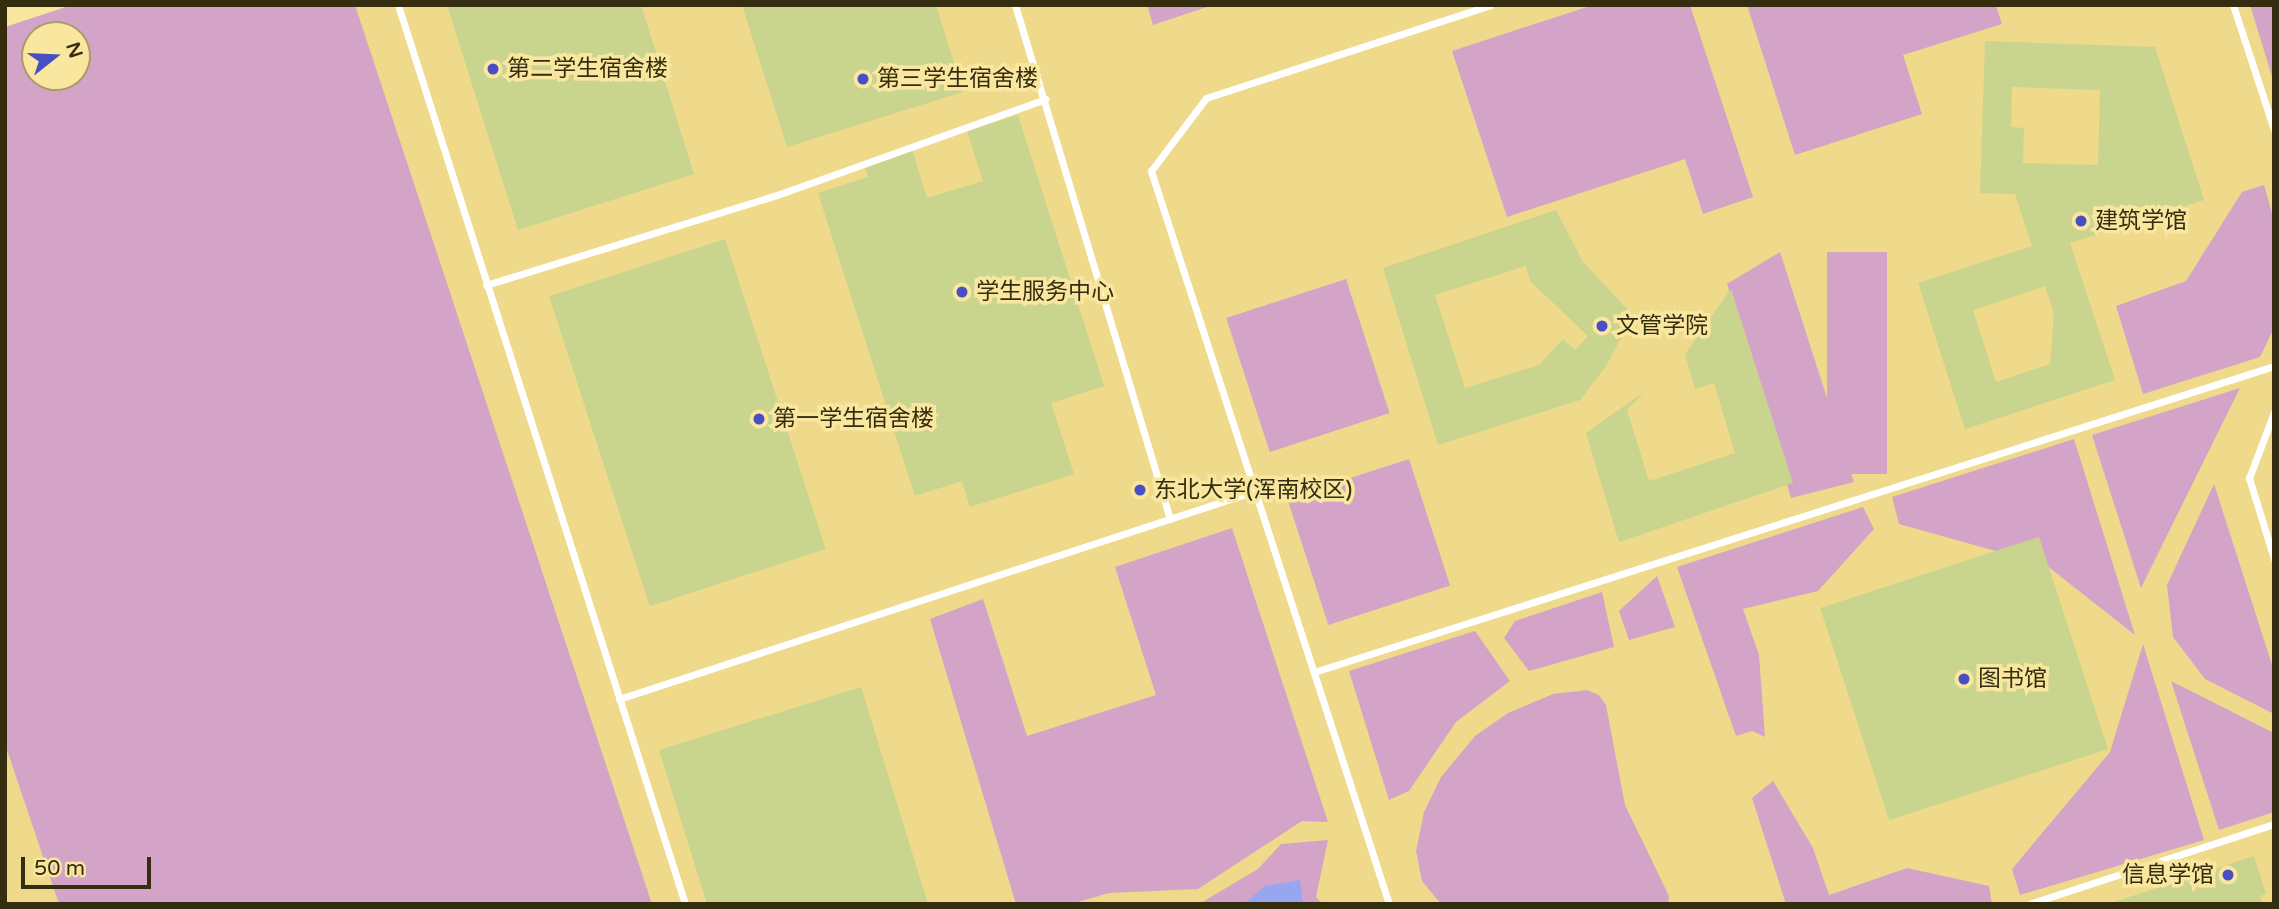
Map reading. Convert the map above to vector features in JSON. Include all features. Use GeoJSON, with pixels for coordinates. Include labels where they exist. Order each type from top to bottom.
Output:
{"type":"FeatureCollection","features":[{"type":"Feature","properties":{"kind":"lane"},"geometry":{"type":"LineString","coordinates":[[398,5],[685,904]]}},
{"type":"Feature","properties":{"kind":"lane"},"geometry":{"type":"LineString","coordinates":[[1015,5],[1170,519]]}},
{"type":"Feature","properties":{"kind":"lane"},"geometry":{"type":"LineString","coordinates":[[1389,904],[1151,171],[1206,98],[1490,5]]}},
{"type":"Feature","properties":{"kind":"lane"},"geometry":{"type":"LineString","coordinates":[[2233,5],[2274,130]]}},
{"type":"Feature","properties":{"kind":"lane"},"geometry":{"type":"LineString","coordinates":[[486,285],[780,194],[1045,99]]}},
{"type":"Feature","properties":{"kind":"lane"},"geometry":{"type":"LineString","coordinates":[[1314,672],[2274,366]]}},
{"type":"Feature","properties":{"kind":"lane"},"geometry":{"type":"LineString","coordinates":[[2274,412],[2249,478],[2274,559]]}},
{"type":"Feature","properties":{"kind":"lane"},"geometry":{"type":"LineString","coordinates":[[619,699],[1255,491]]}},
{"type":"Feature","properties":{"kind":"lane"},"geometry":{"type":"LineString","coordinates":[[2029,904],[2274,824]]}},
{"type":"Feature","properties":{"kind":"shaded area","name":"东北大学(浑南校区)"},"geometry":{"type":"Polygon","coordinates":[[[72,5],[2274,5],[2274,904],[6,904],[5,27],[21,22],[21,91],[91,91],[91,21],[23,21],[72,5]]]}},
{"type":"Feature","properties":{"kind":"shaded area"},"geometry":{"type":"Polygon","coordinates":[[[72,5],[355,5],[652,904],[59,904],[5,744],[5,27],[21,22],[21,91],[91,91],[91,21],[23,21],[72,5]]]}},
{"type":"Feature","properties":{"kind":"shaded area"},"geometry":{"type":"Polygon","coordinates":[[[1147,5],[1213,5],[1153,25],[1147,5]]]}},
{"type":"Feature","properties":{"kind":"shaded area"},"geometry":{"type":"Polygon","coordinates":[[[1593,5],[1690,5],[1753,197],[1703,214],[1685,159],[1507,217],[1452,51],[1593,5]]]}},
{"type":"Feature","properties":{"kind":"shaded area"},"geometry":{"type":"Polygon","coordinates":[[[1747,5],[1996,5],[2002,24],[1903,55],[1922,114],[1795,155],[1747,5]]]}},
{"type":"Feature","properties":{"kind":"shaded area"},"geometry":{"type":"Polygon","coordinates":[[[2250,5],[2274,5],[2274,83],[2250,5]]]}},
{"type":"Feature","properties":{"kind":"shaded area"},"geometry":{"type":"Polygon","coordinates":[[[2264,185],[2274,220],[2274,328],[2260,357],[2143,394],[2116,306],[2186,281],[2242,192],[2264,185]]]}},
{"type":"Feature","properties":{"kind":"shaded area"},"geometry":{"type":"Polygon","coordinates":[[[1780,252],[1854,482],[1791,498],[1727,284],[1780,252]]]}},
{"type":"Feature","properties":{"kind":"shaded area"},"geometry":{"type":"Polygon","coordinates":[[[1827,252],[1887,252],[1887,474],[1827,474],[1827,252]]]}},
{"type":"Feature","properties":{"kind":"shaded area"},"geometry":{"type":"Polygon","coordinates":[[[1346,279],[1390,413],[1270,452],[1226,318],[1346,279]]]}},
{"type":"Feature","properties":{"kind":"shaded area"},"geometry":{"type":"Polygon","coordinates":[[[2240,388],[2141,588],[2092,435],[2240,388]]]}},
{"type":"Feature","properties":{"kind":"shaded area"},"geometry":{"type":"Polygon","coordinates":[[[2074,439],[2135,635],[2046,565],[1899,524],[1892,497],[2074,439]]]}},
{"type":"Feature","properties":{"kind":"shaded area"},"geometry":{"type":"Polygon","coordinates":[[[1409,459],[1450,585],[1328,625],[1287,499],[1409,459]]]}},
{"type":"Feature","properties":{"kind":"shaded area"},"geometry":{"type":"Polygon","coordinates":[[[2214,484],[2274,671],[2274,714],[2205,679],[2173,637],[2167,585],[2214,484]]]}},
{"type":"Feature","properties":{"kind":"shaded area"},"geometry":{"type":"Polygon","coordinates":[[[1863,507],[1874,529],[1818,591],[1743,609],[1759,655],[1765,737],[1752,731],[1736,736],[1677,567],[1863,507]]]}},
{"type":"Feature","properties":{"kind":"shaded area"},"geometry":{"type":"Polygon","coordinates":[[[1232,528],[1328,822],[1302,821],[1198,889],[1109,893],[1071,904],[1016,904],[930,619],[983,599],[1027,736],[1156,695],[1115,567],[1232,528]]]}},
{"type":"Feature","properties":{"kind":"shaded area"},"geometry":{"type":"Polygon","coordinates":[[[1657,576],[1675,627],[1629,640],[1619,611],[1657,576]]]}},
{"type":"Feature","properties":{"kind":"shaded area"},"geometry":{"type":"Polygon","coordinates":[[[1602,592],[1614,647],[1529,671],[1504,638],[1515,621],[1602,592]]]}},
{"type":"Feature","properties":{"kind":"shaded area"},"geometry":{"type":"Polygon","coordinates":[[[1475,631],[1510,681],[1456,722],[1409,791],[1389,800],[1349,671],[1475,631]]]}},
{"type":"Feature","properties":{"kind":"shaded area"},"geometry":{"type":"Polygon","coordinates":[[[2143,644],[2204,840],[2020,895],[2012,869],[2110,752],[2143,644]]]}},
{"type":"Feature","properties":{"kind":"shaded area"},"geometry":{"type":"Polygon","coordinates":[[[2171,681],[2274,733],[2274,812],[2219,830],[2171,681]]]}},
{"type":"Feature","properties":{"kind":"shaded area"},"geometry":{"type":"Polygon","coordinates":[[[1587,690],[1599,695],[1606,705],[1625,805],[1669,896],[1668,904],[1441,904],[1422,881],[1416,851],[1424,812],[1441,777],[1475,736],[1508,713],[1553,694],[1587,690]]]}},
{"type":"Feature","properties":{"kind":"shaded area"},"geometry":{"type":"Polygon","coordinates":[[[1773,781],[1813,848],[1829,895],[1907,868],[1989,886],[1992,904],[1786,904],[1752,798],[1773,781]]]}},
{"type":"Feature","properties":{"kind":"shaded area"},"geometry":{"type":"Polygon","coordinates":[[[1328,840],[1316,897],[1323,904],[1199,904],[1258,869],[1281,844],[1328,840]]]}},
{"type":"Feature","properties":{"kind":"water"},"geometry":{"type":"Polygon","coordinates":[[[1300,880],[1303,904],[1244,904],[1265,886],[1300,880]]]}},
{"type":"Feature","properties":{"kind":"building","name":"第二学生宿舍楼"},"geometry":{"type":"Polygon","coordinates":[[[447,5],[641,5],[694,174],[518,230],[447,5]]]}},
{"type":"Feature","properties":{"kind":"building","name":"第三学生宿舍楼"},"geometry":{"type":"Polygon","coordinates":[[[742,5],[936,5],[963,92],[787,147],[742,5]]]}},
{"type":"Feature","properties":{"kind":"building","name":"建筑学馆"},"geometry":{"type":"Polygon","coordinates":[[[1985,41],[2155,47],[2204,200],[2070,243],[2115,380],[1965,429],[1918,283],[2032,246],[2015,194],[1980,193],[1985,41]],[[2012,87],[2011,127],[2024,128],[2023,163],[2098,165],[2100,90],[2012,87]],[[2045,286],[1973,310],[1996,382],[2050,364],[2054,313],[2045,286]]]}},
{"type":"Feature","properties":{"kind":"building","name":"学生服务中心"},"geometry":{"type":"Polygon","coordinates":[[[1018,115],[1104,386],[1051,403],[1074,474],[970,507],[962,481],[915,496],[818,193],[868,177],[864,164],[912,149],[927,198],[983,181],[967,131],[1018,115]]]}},
{"type":"Feature","properties":{"kind":"building","name":"文管学院"},"geometry":{"type":"Polygon","coordinates":[[[1556,210],[1583,262],[1633,315],[1606,366],[1580,400],[1438,445],[1383,268],[1556,210]],[[1526,266],[1435,295],[1465,388],[1539,365],[1563,339],[1575,350],[1588,336],[1530,281],[1526,266]]]}},
{"type":"Feature","properties":{"kind":"building","name":"第一学生宿舍楼"},"geometry":{"type":"Polygon","coordinates":[[[725,239],[826,549],[650,606],[549,296],[725,239]]]}},
{"type":"Feature","properties":{"kind":"building","name":"文管学院"},"geometry":{"type":"Polygon","coordinates":[[[1731,289],[1793,483],[1619,542],[1586,433],[1644,392],[1627,410],[1649,481],[1735,453],[1714,383],[1695,389],[1685,354],[1731,289]]]}},
{"type":"Feature","properties":{"kind":"building","name":"图书馆"},"geometry":{"type":"Polygon","coordinates":[[[2039,537],[2108,749],[1889,820],[1820,608],[2039,537]]]}},
{"type":"Feature","properties":{"kind":"building"},"geometry":{"type":"Polygon","coordinates":[[[861,687],[928,904],[707,904],[659,750],[861,687]]]}},
{"type":"Feature","properties":{"kind":"building","name":"信息学馆"},"geometry":{"type":"Polygon","coordinates":[[[2254,856],[2266,894],[2260,896],[2263,904],[2108,904],[2254,856]]]}},
{"type":"Feature","properties":{"kind":"place","name":"第二学生宿舍楼"},"geometry":{"type":"Point","coordinates":[493,69]}},
{"type":"Feature","properties":{"kind":"place","name":"第三学生宿舍楼"},"geometry":{"type":"Point","coordinates":[863,79]}},
{"type":"Feature","properties":{"kind":"place","name":"建筑学馆"},"geometry":{"type":"Point","coordinates":[2081,221]}},
{"type":"Feature","properties":{"kind":"place","name":"学生服务中心"},"geometry":{"type":"Point","coordinates":[962,292]}},
{"type":"Feature","properties":{"kind":"place","name":"文管学院"},"geometry":{"type":"Point","coordinates":[1602,326]}},
{"type":"Feature","properties":{"kind":"place","name":"第一学生宿舍楼"},"geometry":{"type":"Point","coordinates":[759,419]}},
{"type":"Feature","properties":{"kind":"place","name":"东北大学(浑南校区)"},"geometry":{"type":"Point","coordinates":[1140,490]}},
{"type":"Feature","properties":{"kind":"place","name":"图书馆"},"geometry":{"type":"Point","coordinates":[1964,679]}},
{"type":"Feature","properties":{"kind":"place","name":"信息学馆"},"geometry":{"type":"Point","coordinates":[2228,875]}}]}
